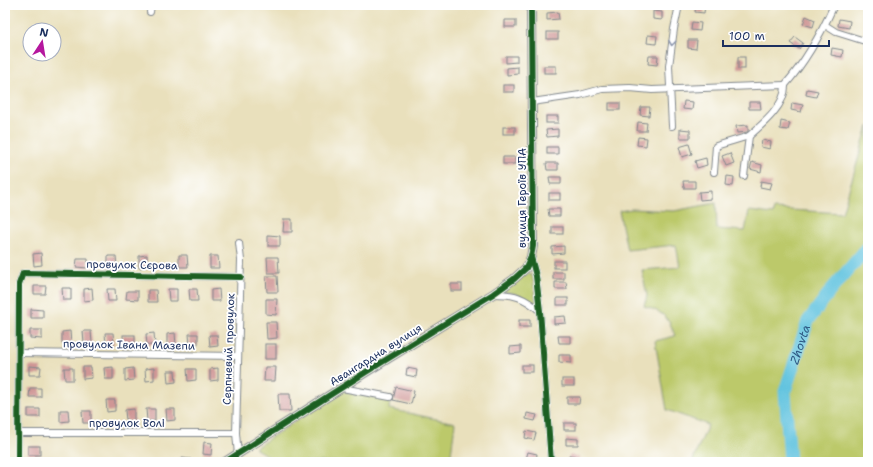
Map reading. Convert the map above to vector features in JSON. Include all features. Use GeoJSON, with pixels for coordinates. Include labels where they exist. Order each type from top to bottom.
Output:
{"type":"FeatureCollection","features":[{"type":"Feature","properties":{"kind":"street"},"geometry":{"type":"LineString","coordinates":[[150,12],[151,5]]}},
{"type":"Feature","properties":{"kind":"street","name":"вулиця Героїв УПА"},"geometry":{"type":"LineString","coordinates":[[531,5],[533,246],[531,257],[536,276],[540,311],[552,462]]}},
{"type":"Feature","properties":{"kind":"street"},"geometry":{"type":"LineString","coordinates":[[672,126],[669,66],[678,5]]}},
{"type":"Feature","properties":{"kind":"street"},"geometry":{"type":"LineString","coordinates":[[714,172],[716,146],[749,136],[773,114],[786,92],[786,85],[799,69],[825,25],[834,5]]}},
{"type":"Feature","properties":{"kind":"street"},"geometry":{"type":"LineString","coordinates":[[825,25],[836,32],[868,42]]}},
{"type":"Feature","properties":{"kind":"street"},"geometry":{"type":"LineString","coordinates":[[532,102],[580,95],[602,89],[630,88],[652,90],[786,85]]}},
{"type":"Feature","properties":{"kind":"street"},"geometry":{"type":"LineString","coordinates":[[744,176],[749,136]]}},
{"type":"Feature","properties":{"kind":"street","name":"Серпневий провулок"},"geometry":{"type":"LineString","coordinates":[[238,455],[236,433],[241,277],[239,243]]}},
{"type":"Feature","properties":{"kind":"street","name":"Авангардна вулиця"},"geometry":{"type":"LineString","coordinates":[[225,462],[493,294],[514,279],[526,268],[531,257]]}},
{"type":"Feature","properties":{"kind":"street","name":"провулок Сєрова"},"geometry":{"type":"LineString","coordinates":[[19,353],[20,284],[23,274],[241,277]]}},
{"type":"Feature","properties":{"kind":"street"},"geometry":{"type":"LineString","coordinates":[[493,294],[508,294],[520,297],[531,303],[540,311]]}},
{"type":"Feature","properties":{"kind":"street"},"geometry":{"type":"LineString","coordinates":[[18,462],[19,353]]}},
{"type":"Feature","properties":{"kind":"street","name":"провулок Івана Мазепи"},"geometry":{"type":"LineString","coordinates":[[19,353],[238,356]]}},
{"type":"Feature","properties":{"kind":"street"},"geometry":{"type":"LineString","coordinates":[[342,388],[390,397]]}},
{"type":"Feature","properties":{"kind":"street","name":"провулок Волі"},"geometry":{"type":"LineString","coordinates":[[18,433],[236,433]]}},
{"type":"Feature","properties":{"kind":"green space"},"geometry":{"type":"Polygon","coordinates":[[[868,126],[868,462],[692,462],[708,425],[667,410],[655,341],[675,336],[670,324],[661,313],[644,306],[647,296],[642,270],[680,267],[676,245],[627,250],[619,211],[632,209],[674,211],[716,203],[717,229],[745,231],[749,211],[773,214],[774,209],[842,213],[868,126]]]}},
{"type":"Feature","properties":{"kind":"green space"},"geometry":{"type":"Polygon","coordinates":[[[529,274],[532,275],[533,278],[537,306],[518,294],[503,292],[522,276],[529,274]]]}},
{"type":"Feature","properties":{"kind":"green space"},"geometry":{"type":"Polygon","coordinates":[[[343,391],[390,401],[389,409],[455,423],[450,462],[278,462],[256,449],[256,447],[343,391]]]}},
{"type":"Feature","properties":{"kind":"building"},"geometry":{"type":"Polygon","coordinates":[[[696,5],[705,5],[704,13],[695,12],[696,5]]]}},
{"type":"Feature","properties":{"kind":"building"},"geometry":{"type":"Polygon","coordinates":[[[653,11],[662,12],[662,20],[653,19],[653,11]]]}},
{"type":"Feature","properties":{"kind":"building"},"geometry":{"type":"Polygon","coordinates":[[[558,12],[559,19],[547,20],[547,13],[558,12]]]}},
{"type":"Feature","properties":{"kind":"building"},"geometry":{"type":"Polygon","coordinates":[[[806,16],[815,20],[813,27],[803,24],[806,16]]]}},
{"type":"Feature","properties":{"kind":"building"},"geometry":{"type":"Polygon","coordinates":[[[839,19],[850,21],[849,28],[838,26],[839,19]]]}},
{"type":"Feature","properties":{"kind":"building"},"geometry":{"type":"Polygon","coordinates":[[[505,20],[516,20],[516,27],[505,27],[505,20]]]}},
{"type":"Feature","properties":{"kind":"building"},"geometry":{"type":"Polygon","coordinates":[[[692,22],[701,23],[700,31],[691,30],[692,22]]]}},
{"type":"Feature","properties":{"kind":"building"},"geometry":{"type":"Polygon","coordinates":[[[547,32],[558,32],[558,39],[547,39],[547,32]]]}},
{"type":"Feature","properties":{"kind":"building"},"geometry":{"type":"Polygon","coordinates":[[[648,35],[657,36],[656,44],[647,43],[648,35]]]}},
{"type":"Feature","properties":{"kind":"building"},"geometry":{"type":"Polygon","coordinates":[[[795,37],[803,43],[799,49],[790,43],[795,37]]]}},
{"type":"Feature","properties":{"kind":"building"},"geometry":{"type":"Polygon","coordinates":[[[688,40],[697,40],[696,49],[688,48],[688,40]]]}},
{"type":"Feature","properties":{"kind":"building"},"geometry":{"type":"Polygon","coordinates":[[[832,48],[843,50],[842,57],[831,55],[832,48]]]}},
{"type":"Feature","properties":{"kind":"building"},"geometry":{"type":"Polygon","coordinates":[[[506,56],[517,56],[517,62],[506,63],[506,56]]]}},
{"type":"Feature","properties":{"kind":"building"},"geometry":{"type":"Polygon","coordinates":[[[649,56],[658,56],[657,65],[648,64],[649,56]]]}},
{"type":"Feature","properties":{"kind":"building"},"geometry":{"type":"Polygon","coordinates":[[[738,57],[745,57],[745,69],[738,69],[738,57]]]}},
{"type":"Feature","properties":{"kind":"building"},"geometry":{"type":"Polygon","coordinates":[[[544,66],[556,66],[556,73],[544,73],[544,66]]]}},
{"type":"Feature","properties":{"kind":"building"},"geometry":{"type":"Polygon","coordinates":[[[518,67],[518,74],[507,75],[507,68],[518,67]]]}},
{"type":"Feature","properties":{"kind":"building"},"geometry":{"type":"Polygon","coordinates":[[[503,85],[514,85],[514,92],[503,92],[503,85]]]}},
{"type":"Feature","properties":{"kind":"building"},"geometry":{"type":"Polygon","coordinates":[[[807,89],[818,91],[816,97],[806,95],[807,89]]]}},
{"type":"Feature","properties":{"kind":"building"},"geometry":{"type":"Polygon","coordinates":[[[684,101],[693,102],[692,110],[683,109],[684,101]]]}},
{"type":"Feature","properties":{"kind":"building"},"geometry":{"type":"Polygon","coordinates":[[[749,102],[760,102],[761,109],[749,109],[749,102]]]}},
{"type":"Feature","properties":{"kind":"building"},"geometry":{"type":"Polygon","coordinates":[[[609,103],[620,103],[620,110],[609,110],[609,103]]]}},
{"type":"Feature","properties":{"kind":"building"},"geometry":{"type":"Polygon","coordinates":[[[792,103],[803,105],[801,112],[791,110],[792,103]]]}},
{"type":"Feature","properties":{"kind":"building"},"geometry":{"type":"Polygon","coordinates":[[[641,107],[650,107],[649,116],[640,115],[641,107]]]}},
{"type":"Feature","properties":{"kind":"building"},"geometry":{"type":"Polygon","coordinates":[[[546,116],[558,116],[558,123],[546,123],[546,116]]]}},
{"type":"Feature","properties":{"kind":"building"},"geometry":{"type":"Polygon","coordinates":[[[781,121],[790,123],[788,130],[780,129],[781,121]]]}},
{"type":"Feature","properties":{"kind":"building"},"geometry":{"type":"Polygon","coordinates":[[[638,122],[647,123],[646,131],[637,131],[638,122]]]}},
{"type":"Feature","properties":{"kind":"building"},"geometry":{"type":"Polygon","coordinates":[[[748,125],[748,132],[737,133],[736,126],[748,125]]]}},
{"type":"Feature","properties":{"kind":"building"},"geometry":{"type":"Polygon","coordinates":[[[503,127],[515,127],[515,134],[503,134],[503,127]]]}},
{"type":"Feature","properties":{"kind":"building"},"geometry":{"type":"Polygon","coordinates":[[[558,129],[558,136],[547,137],[546,130],[558,129]]]}},
{"type":"Feature","properties":{"kind":"building"},"geometry":{"type":"Polygon","coordinates":[[[680,129],[690,130],[690,138],[680,138],[680,129]]]}},
{"type":"Feature","properties":{"kind":"building"},"geometry":{"type":"Polygon","coordinates":[[[638,137],[647,138],[646,146],[637,145],[638,137]]]}},
{"type":"Feature","properties":{"kind":"building"},"geometry":{"type":"Polygon","coordinates":[[[762,140],[771,142],[770,149],[761,147],[762,140]]]}},
{"type":"Feature","properties":{"kind":"building"},"geometry":{"type":"Polygon","coordinates":[[[689,144],[692,154],[682,157],[679,147],[689,144]]]}},
{"type":"Feature","properties":{"kind":"building"},"geometry":{"type":"Polygon","coordinates":[[[547,147],[558,147],[558,154],[547,154],[547,147]]]}},
{"type":"Feature","properties":{"kind":"building"},"geometry":{"type":"Polygon","coordinates":[[[730,153],[734,163],[726,166],[722,156],[730,153]]]}},
{"type":"Feature","properties":{"kind":"building"},"geometry":{"type":"Polygon","coordinates":[[[503,157],[515,157],[515,164],[503,164],[503,157]]]}},
{"type":"Feature","properties":{"kind":"building"},"geometry":{"type":"Polygon","coordinates":[[[706,158],[707,165],[697,168],[695,161],[706,158]]]}},
{"type":"Feature","properties":{"kind":"building"},"geometry":{"type":"Polygon","coordinates":[[[752,162],[762,165],[761,172],[750,169],[752,162]]]}},
{"type":"Feature","properties":{"kind":"building"},"geometry":{"type":"Polygon","coordinates":[[[546,163],[558,163],[558,170],[547,170],[546,163]]]}},
{"type":"Feature","properties":{"kind":"building"},"geometry":{"type":"Polygon","coordinates":[[[727,176],[734,177],[733,186],[726,185],[727,176]]]}},
{"type":"Feature","properties":{"kind":"building"},"geometry":{"type":"Polygon","coordinates":[[[549,177],[561,177],[561,184],[550,184],[549,177]]]}},
{"type":"Feature","properties":{"kind":"building"},"geometry":{"type":"Polygon","coordinates":[[[683,181],[695,181],[695,188],[684,188],[683,181]]]}},
{"type":"Feature","properties":{"kind":"building"},"geometry":{"type":"Polygon","coordinates":[[[761,181],[772,183],[770,189],[760,187],[761,181]]]}},
{"type":"Feature","properties":{"kind":"building"},"geometry":{"type":"Polygon","coordinates":[[[711,191],[711,199],[700,200],[699,192],[711,191]]]}},
{"type":"Feature","properties":{"kind":"building"},"geometry":{"type":"Polygon","coordinates":[[[549,193],[560,193],[560,200],[549,200],[549,193]]]}},
{"type":"Feature","properties":{"kind":"building"},"geometry":{"type":"Polygon","coordinates":[[[548,209],[560,209],[560,216],[549,216],[548,209]]]}},
{"type":"Feature","properties":{"kind":"building"},"geometry":{"type":"Polygon","coordinates":[[[284,219],[292,219],[292,232],[283,232],[284,219]]]}},
{"type":"Feature","properties":{"kind":"building"},"geometry":{"type":"Polygon","coordinates":[[[552,227],[563,227],[563,234],[552,234],[552,227]]]}},
{"type":"Feature","properties":{"kind":"building"},"geometry":{"type":"Polygon","coordinates":[[[268,235],[280,236],[280,246],[268,246],[268,235]]]}},
{"type":"Feature","properties":{"kind":"building"},"geometry":{"type":"Polygon","coordinates":[[[564,246],[564,253],[552,254],[552,247],[564,246]]]}},
{"type":"Feature","properties":{"kind":"building"},"geometry":{"type":"Polygon","coordinates":[[[41,253],[42,265],[34,266],[33,254],[41,253]]]}},
{"type":"Feature","properties":{"kind":"building"},"geometry":{"type":"Polygon","coordinates":[[[147,255],[147,267],[139,268],[139,256],[147,255]]]}},
{"type":"Feature","properties":{"kind":"building"},"geometry":{"type":"Polygon","coordinates":[[[179,255],[187,255],[188,267],[179,267],[179,255]]]}},
{"type":"Feature","properties":{"kind":"building"},"geometry":{"type":"Polygon","coordinates":[[[108,256],[116,256],[117,268],[108,268],[108,256]]]}},
{"type":"Feature","properties":{"kind":"building"},"geometry":{"type":"Polygon","coordinates":[[[210,256],[218,256],[219,268],[210,268],[210,256]]]}},
{"type":"Feature","properties":{"kind":"building"},"geometry":{"type":"Polygon","coordinates":[[[267,257],[278,257],[279,273],[268,273],[267,257]]]}},
{"type":"Feature","properties":{"kind":"building"},"geometry":{"type":"Polygon","coordinates":[[[77,259],[88,259],[88,268],[76,267],[77,259]]]}},
{"type":"Feature","properties":{"kind":"building"},"geometry":{"type":"Polygon","coordinates":[[[554,261],[565,261],[565,268],[554,268],[554,261]]]}},
{"type":"Feature","properties":{"kind":"building"},"geometry":{"type":"Polygon","coordinates":[[[553,272],[564,272],[564,279],[553,279],[553,272]]]}},
{"type":"Feature","properties":{"kind":"building"},"geometry":{"type":"Polygon","coordinates":[[[266,276],[277,276],[278,292],[267,292],[266,276]]]}},
{"type":"Feature","properties":{"kind":"building"},"geometry":{"type":"Polygon","coordinates":[[[555,282],[566,282],[567,289],[555,289],[555,282]]]}},
{"type":"Feature","properties":{"kind":"building"},"geometry":{"type":"Polygon","coordinates":[[[451,284],[462,284],[462,291],[451,291],[451,284]]]}},
{"type":"Feature","properties":{"kind":"building"},"geometry":{"type":"Polygon","coordinates":[[[34,286],[46,286],[45,294],[34,294],[34,286]]]}},
{"type":"Feature","properties":{"kind":"building"},"geometry":{"type":"Polygon","coordinates":[[[62,288],[71,288],[71,300],[63,300],[62,288]]]}},
{"type":"Feature","properties":{"kind":"building"},"geometry":{"type":"Polygon","coordinates":[[[92,288],[93,300],[84,301],[84,289],[92,288]]]}},
{"type":"Feature","properties":{"kind":"building"},"geometry":{"type":"Polygon","coordinates":[[[107,289],[115,289],[116,301],[108,301],[107,289]]]}},
{"type":"Feature","properties":{"kind":"building"},"geometry":{"type":"Polygon","coordinates":[[[168,289],[177,289],[177,301],[169,301],[168,289]]]}},
{"type":"Feature","properties":{"kind":"building"},"geometry":{"type":"Polygon","coordinates":[[[189,289],[197,289],[198,301],[190,301],[189,289]]]}},
{"type":"Feature","properties":{"kind":"building"},"geometry":{"type":"Polygon","coordinates":[[[219,289],[220,301],[211,301],[211,290],[219,289]]]}},
{"type":"Feature","properties":{"kind":"building"},"geometry":{"type":"Polygon","coordinates":[[[148,290],[156,290],[157,302],[148,302],[148,290]]]}},
{"type":"Feature","properties":{"kind":"building"},"geometry":{"type":"Polygon","coordinates":[[[127,291],[138,291],[138,300],[126,299],[127,291]]]}},
{"type":"Feature","properties":{"kind":"building"},"geometry":{"type":"Polygon","coordinates":[[[557,298],[568,298],[568,305],[557,305],[557,298]]]}},
{"type":"Feature","properties":{"kind":"building"},"geometry":{"type":"Polygon","coordinates":[[[266,299],[277,299],[276,315],[266,314],[266,299]]]}},
{"type":"Feature","properties":{"kind":"building"},"geometry":{"type":"Polygon","coordinates":[[[31,309],[43,310],[43,318],[31,318],[31,309]]]}},
{"type":"Feature","properties":{"kind":"building"},"geometry":{"type":"Polygon","coordinates":[[[565,316],[566,323],[554,324],[554,317],[565,316]]]}},
{"type":"Feature","properties":{"kind":"building"},"geometry":{"type":"Polygon","coordinates":[[[519,320],[530,320],[530,327],[519,327],[519,320]]]}},
{"type":"Feature","properties":{"kind":"building"},"geometry":{"type":"Polygon","coordinates":[[[266,322],[276,322],[277,338],[267,339],[266,322]]]}},
{"type":"Feature","properties":{"kind":"building"},"geometry":{"type":"Polygon","coordinates":[[[30,330],[42,330],[42,339],[30,338],[30,330]]]}},
{"type":"Feature","properties":{"kind":"building"},"geometry":{"type":"Polygon","coordinates":[[[70,331],[71,343],[62,344],[62,332],[70,331]]]}},
{"type":"Feature","properties":{"kind":"building"},"geometry":{"type":"Polygon","coordinates":[[[83,331],[91,331],[92,343],[84,343],[83,331]]]}},
{"type":"Feature","properties":{"kind":"building"},"geometry":{"type":"Polygon","coordinates":[[[105,333],[113,333],[114,345],[106,345],[105,333]]]}},
{"type":"Feature","properties":{"kind":"building"},"geometry":{"type":"Polygon","coordinates":[[[154,333],[155,345],[147,345],[146,334],[154,333]]]}},
{"type":"Feature","properties":{"kind":"building"},"geometry":{"type":"Polygon","coordinates":[[[175,333],[176,345],[167,345],[167,334],[175,333]]]}},
{"type":"Feature","properties":{"kind":"building"},"geometry":{"type":"Polygon","coordinates":[[[189,334],[198,334],[198,345],[190,346],[189,334]]]}},
{"type":"Feature","properties":{"kind":"building"},"geometry":{"type":"Polygon","coordinates":[[[123,335],[135,335],[135,343],[123,343],[123,335]]]}},
{"type":"Feature","properties":{"kind":"building"},"geometry":{"type":"Polygon","coordinates":[[[209,335],[217,335],[218,346],[210,347],[209,335]]]}},
{"type":"Feature","properties":{"kind":"building"},"geometry":{"type":"Polygon","coordinates":[[[558,336],[570,336],[570,343],[559,343],[558,336]]]}},
{"type":"Feature","properties":{"kind":"building"},"geometry":{"type":"Polygon","coordinates":[[[265,344],[276,344],[276,359],[265,359],[265,344]]]}},
{"type":"Feature","properties":{"kind":"building"},"geometry":{"type":"Polygon","coordinates":[[[521,346],[521,353],[510,354],[510,347],[521,346]]]}},
{"type":"Feature","properties":{"kind":"building"},"geometry":{"type":"Polygon","coordinates":[[[559,355],[571,355],[571,363],[559,362],[559,355]]]}},
{"type":"Feature","properties":{"kind":"building"},"geometry":{"type":"Polygon","coordinates":[[[522,365],[533,365],[533,372],[522,372],[522,365]]]}},
{"type":"Feature","properties":{"kind":"building"},"geometry":{"type":"Polygon","coordinates":[[[29,366],[41,367],[40,375],[29,375],[29,366]]]}},
{"type":"Feature","properties":{"kind":"building"},"geometry":{"type":"Polygon","coordinates":[[[83,367],[91,367],[92,378],[83,379],[83,367]]]}},
{"type":"Feature","properties":{"kind":"building"},"geometry":{"type":"Polygon","coordinates":[[[113,367],[113,379],[105,379],[104,368],[113,367]]]}},
{"type":"Feature","properties":{"kind":"building"},"geometry":{"type":"Polygon","coordinates":[[[265,367],[276,367],[275,381],[264,381],[265,367]]]}},
{"type":"Feature","properties":{"kind":"building"},"geometry":{"type":"Polygon","coordinates":[[[64,368],[73,368],[73,380],[65,380],[64,368]]]}},
{"type":"Feature","properties":{"kind":"building"},"geometry":{"type":"Polygon","coordinates":[[[133,368],[134,380],[125,381],[125,369],[133,368]]]}},
{"type":"Feature","properties":{"kind":"building"},"geometry":{"type":"Polygon","coordinates":[[[154,368],[154,380],[146,381],[145,369],[154,368]]]}},
{"type":"Feature","properties":{"kind":"building"},"geometry":{"type":"Polygon","coordinates":[[[218,368],[218,380],[210,381],[210,369],[218,368]]]}},
{"type":"Feature","properties":{"kind":"building"},"geometry":{"type":"Polygon","coordinates":[[[407,368],[417,370],[416,377],[406,375],[407,368]]]}},
{"type":"Feature","properties":{"kind":"building"},"geometry":{"type":"Polygon","coordinates":[[[187,369],[196,369],[196,380],[188,381],[187,369]]]}},
{"type":"Feature","properties":{"kind":"building"},"geometry":{"type":"Polygon","coordinates":[[[167,371],[175,371],[176,382],[168,383],[167,371]]]}},
{"type":"Feature","properties":{"kind":"building"},"geometry":{"type":"Polygon","coordinates":[[[562,379],[574,379],[574,386],[562,386],[562,379]]]}},
{"type":"Feature","properties":{"kind":"building"},"geometry":{"type":"Polygon","coordinates":[[[396,387],[414,391],[411,404],[393,400],[396,387]]]}},
{"type":"Feature","properties":{"kind":"building"},"geometry":{"type":"Polygon","coordinates":[[[30,388],[41,388],[41,397],[29,397],[30,388]]]}},
{"type":"Feature","properties":{"kind":"building"},"geometry":{"type":"Polygon","coordinates":[[[278,394],[290,394],[291,411],[279,411],[278,394]]]}},
{"type":"Feature","properties":{"kind":"building"},"geometry":{"type":"Polygon","coordinates":[[[567,397],[580,397],[579,404],[567,404],[567,397]]]}},
{"type":"Feature","properties":{"kind":"building"},"geometry":{"type":"Polygon","coordinates":[[[106,400],[115,400],[115,411],[107,412],[106,400]]]}},
{"type":"Feature","properties":{"kind":"building"},"geometry":{"type":"Polygon","coordinates":[[[28,409],[40,409],[40,417],[28,417],[28,409]]]}},
{"type":"Feature","properties":{"kind":"building"},"geometry":{"type":"Polygon","coordinates":[[[134,409],[134,421],[126,421],[125,410],[134,409]]]}},
{"type":"Feature","properties":{"kind":"building"},"geometry":{"type":"Polygon","coordinates":[[[146,409],[155,409],[155,421],[147,421],[146,409]]]}},
{"type":"Feature","properties":{"kind":"building"},"geometry":{"type":"Polygon","coordinates":[[[166,409],[175,409],[175,420],[167,421],[166,409]]]}},
{"type":"Feature","properties":{"kind":"building"},"geometry":{"type":"Polygon","coordinates":[[[60,410],[68,410],[69,421],[60,422],[60,410]]]}},
{"type":"Feature","properties":{"kind":"building"},"geometry":{"type":"Polygon","coordinates":[[[82,411],[91,411],[91,423],[83,423],[82,411]]]}},
{"type":"Feature","properties":{"kind":"building"},"geometry":{"type":"Polygon","coordinates":[[[527,413],[537,415],[535,421],[526,419],[527,413]]]}},
{"type":"Feature","properties":{"kind":"building"},"geometry":{"type":"Polygon","coordinates":[[[564,423],[576,423],[576,430],[564,430],[564,423]]]}},
{"type":"Feature","properties":{"kind":"building"},"geometry":{"type":"Polygon","coordinates":[[[526,431],[536,433],[534,440],[525,438],[526,431]]]}},
{"type":"Feature","properties":{"kind":"building"},"geometry":{"type":"Polygon","coordinates":[[[566,438],[578,439],[578,445],[566,445],[566,438]]]}},
{"type":"Feature","properties":{"kind":"building"},"geometry":{"type":"Polygon","coordinates":[[[204,442],[212,443],[211,455],[203,454],[204,442]]]}},
{"type":"Feature","properties":{"kind":"building"},"geometry":{"type":"Polygon","coordinates":[[[28,446],[40,446],[40,455],[28,455],[28,446]]]}},
{"type":"Feature","properties":{"kind":"building"},"geometry":{"type":"Polygon","coordinates":[[[528,452],[537,454],[536,461],[526,459],[528,452]]]}},
{"type":"Feature","properties":{"kind":"building"},"geometry":{"type":"Polygon","coordinates":[[[569,455],[579,457],[578,462],[568,461],[569,455]]]}},
{"type":"Feature","properties":{"kind":"building"},"geometry":{"type":"Polygon","coordinates":[[[182,458],[191,459],[190,462],[182,462],[182,458]]]}},
{"type":"Feature","properties":{"kind":"waterway","name":"Zhovta"},"geometry":{"type":"LineString","coordinates":[[790,462],[785,391],[808,321],[831,290],[868,247]]}},
{"type":"Feature","properties":{"kind":"cycle path"},"geometry":{"type":"LineString","coordinates":[[531,5],[533,246],[531,257],[536,276],[540,311],[551,462]]}},
{"type":"Feature","properties":{"kind":"cycle path"},"geometry":{"type":"LineString","coordinates":[[225,462],[366,372],[493,294],[514,279],[526,268],[531,257]]}},
{"type":"Feature","properties":{"kind":"cycle path"},"geometry":{"type":"LineString","coordinates":[[18,462],[19,284],[23,273],[241,277]]}}]}
